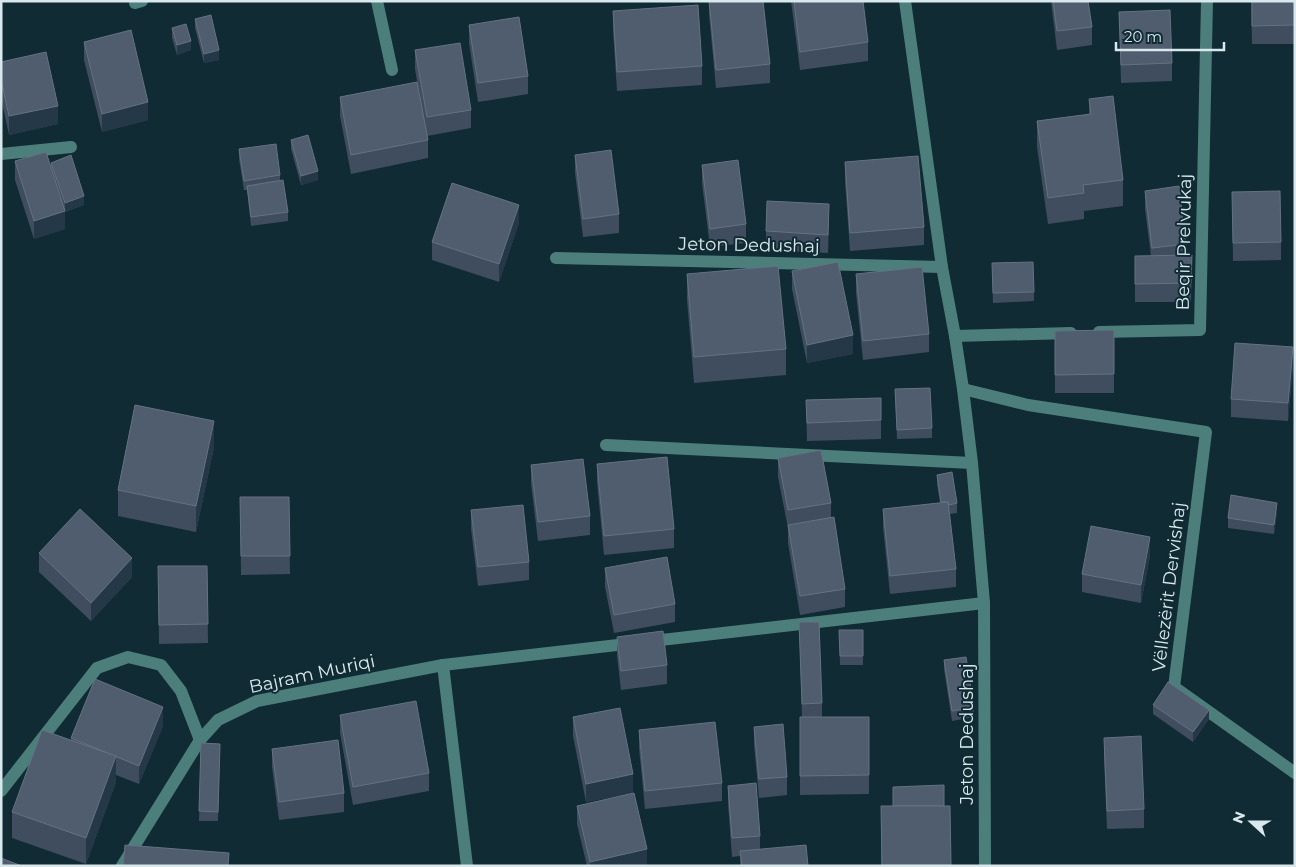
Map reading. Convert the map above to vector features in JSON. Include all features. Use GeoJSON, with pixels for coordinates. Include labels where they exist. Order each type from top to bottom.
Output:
{"type":"FeatureCollection","features":[{"type":"Feature","properties":{"kind":"street"},"geometry":{"type":"LineString","coordinates":[[377,1],[392,70]]}},
{"type":"Feature","properties":{"kind":"street","name":"Jeton Dedushaj"},"geometry":{"type":"LineString","coordinates":[[905,1],[942,267],[964,389],[972,463],[984,603],[985,866]]}},
{"type":"Feature","properties":{"kind":"street","name":"Beqir Prelvukaj"},"geometry":{"type":"LineString","coordinates":[[955,336],[1200,330],[1207,1]]}},
{"type":"Feature","properties":{"kind":"street"},"geometry":{"type":"LineString","coordinates":[[1,154],[70,147]]}},
{"type":"Feature","properties":{"kind":"street","name":"Jeton Dedushaj"},"geometry":{"type":"LineString","coordinates":[[556,258],[942,267]]}},
{"type":"Feature","properties":{"kind":"street","name":"Vëllezërit Dervishaj"},"geometry":{"type":"LineString","coordinates":[[964,389],[1028,405],[1206,432],[1174,687],[1295,774]]}},
{"type":"Feature","properties":{"kind":"street"},"geometry":{"type":"LineString","coordinates":[[606,445],[972,463]]}},
{"type":"Feature","properties":{"kind":"street","name":"Bajram Muriqi"},"geometry":{"type":"LineString","coordinates":[[122,866],[200,740],[218,720],[257,701],[443,665],[984,603]]}},
{"type":"Feature","properties":{"kind":"street"},"geometry":{"type":"LineString","coordinates":[[1,791],[97,668],[128,657],[161,665],[181,691],[200,740]]}},
{"type":"Feature","properties":{"kind":"street"},"geometry":{"type":"LineString","coordinates":[[443,665],[466,866]]}},
{"type":"Feature","properties":{"kind":"building"},"geometry":{"type":"Polygon","coordinates":[[[709,1],[763,1],[770,64],[716,70],[709,1]]]}},
{"type":"Feature","properties":{"kind":"building"},"geometry":{"type":"Polygon","coordinates":[[[794,1],[863,1],[868,42],[800,52],[794,1]]]}},
{"type":"Feature","properties":{"kind":"building"},"geometry":{"type":"Polygon","coordinates":[[[1053,1],[1088,1],[1092,27],[1057,31],[1053,1]]]}},
{"type":"Feature","properties":{"kind":"building"},"geometry":{"type":"Polygon","coordinates":[[[1252,1],[1295,1],[1295,25],[1252,26],[1252,1]]]}},
{"type":"Feature","properties":{"kind":"building"},"geometry":{"type":"Polygon","coordinates":[[[698,5],[702,66],[617,72],[613,11],[698,5]]]}},
{"type":"Feature","properties":{"kind":"building"},"geometry":{"type":"Polygon","coordinates":[[[1170,10],[1172,63],[1121,65],[1119,12],[1170,10]]]}},
{"type":"Feature","properties":{"kind":"building"},"geometry":{"type":"Polygon","coordinates":[[[211,15],[219,50],[204,54],[195,19],[211,15]]]}},
{"type":"Feature","properties":{"kind":"building"},"geometry":{"type":"Polygon","coordinates":[[[519,17],[528,76],[478,83],[469,25],[519,17]]]}},
{"type":"Feature","properties":{"kind":"building"},"geometry":{"type":"Polygon","coordinates":[[[186,24],[191,41],[177,45],[172,28],[186,24]]]}},
{"type":"Feature","properties":{"kind":"building"},"geometry":{"type":"Polygon","coordinates":[[[131,30],[148,102],[102,114],[84,42],[131,30]]]}},
{"type":"Feature","properties":{"kind":"building"},"geometry":{"type":"Polygon","coordinates":[[[460,43],[471,110],[427,117],[415,50],[460,43]]]}},
{"type":"Feature","properties":{"kind":"building"},"geometry":{"type":"Polygon","coordinates":[[[46,52],[58,106],[9,116],[1,80],[1,62],[46,52]]]}},
{"type":"Feature","properties":{"kind":"building"},"geometry":{"type":"Polygon","coordinates":[[[417,82],[428,140],[351,155],[340,97],[417,82]]]}},
{"type":"Feature","properties":{"kind":"building"},"geometry":{"type":"Polygon","coordinates":[[[1113,96],[1123,180],[1083,185],[1084,193],[1048,198],[1037,121],[1091,114],[1089,99],[1113,96]]]}},
{"type":"Feature","properties":{"kind":"building"},"geometry":{"type":"Polygon","coordinates":[[[308,135],[318,171],[301,176],[291,140],[308,135]]]}},
{"type":"Feature","properties":{"kind":"building"},"geometry":{"type":"Polygon","coordinates":[[[276,144],[280,175],[244,181],[239,149],[276,144]]]}},
{"type":"Feature","properties":{"kind":"building"},"geometry":{"type":"Polygon","coordinates":[[[611,150],[619,214],[583,219],[575,155],[611,150]]]}},
{"type":"Feature","properties":{"kind":"building"},"geometry":{"type":"Polygon","coordinates":[[[46,152],[65,211],[34,221],[15,161],[46,152]]]}},
{"type":"Feature","properties":{"kind":"building"},"geometry":{"type":"Polygon","coordinates":[[[71,155],[84,196],[65,203],[51,163],[71,155]]]}},
{"type":"Feature","properties":{"kind":"building"},"geometry":{"type":"Polygon","coordinates":[[[918,156],[924,227],[850,233],[845,162],[918,156]]]}},
{"type":"Feature","properties":{"kind":"building"},"geometry":{"type":"Polygon","coordinates":[[[738,160],[746,224],[710,229],[702,165],[738,160]]]}},
{"type":"Feature","properties":{"kind":"building"},"geometry":{"type":"Polygon","coordinates":[[[283,180],[288,212],[251,217],[247,186],[283,180]]]}},
{"type":"Feature","properties":{"kind":"building"},"geometry":{"type":"Polygon","coordinates":[[[452,183],[519,205],[499,264],[432,242],[452,183]]]}},
{"type":"Feature","properties":{"kind":"building"},"geometry":{"type":"Polygon","coordinates":[[[1179,186],[1186,244],[1152,248],[1145,191],[1179,186]]]}},
{"type":"Feature","properties":{"kind":"building"},"geometry":{"type":"Polygon","coordinates":[[[1280,191],[1281,242],[1233,243],[1232,192],[1280,191]]]}},
{"type":"Feature","properties":{"kind":"building"},"geometry":{"type":"Polygon","coordinates":[[[767,201],[829,204],[828,235],[766,231],[767,201]]]}},
{"type":"Feature","properties":{"kind":"building"},"geometry":{"type":"Polygon","coordinates":[[[1192,255],[1191,283],[1135,284],[1135,256],[1192,255]]]}},
{"type":"Feature","properties":{"kind":"building"},"geometry":{"type":"Polygon","coordinates":[[[838,262],[853,335],[807,345],[792,271],[838,262]]]}},
{"type":"Feature","properties":{"kind":"building"},"geometry":{"type":"Polygon","coordinates":[[[1033,262],[1034,292],[993,293],[992,263],[1033,262]]]}},
{"type":"Feature","properties":{"kind":"building"},"geometry":{"type":"Polygon","coordinates":[[[778,266],[786,349],[694,357],[687,274],[778,266]]]}},
{"type":"Feature","properties":{"kind":"building"},"geometry":{"type":"Polygon","coordinates":[[[922,267],[929,334],[863,341],[856,274],[922,267]]]}},
{"type":"Feature","properties":{"kind":"building"},"geometry":{"type":"Polygon","coordinates":[[[1114,330],[1114,374],[1055,375],[1055,331],[1114,330]]]}},
{"type":"Feature","properties":{"kind":"building"},"geometry":{"type":"Polygon","coordinates":[[[1235,343],[1293,347],[1288,403],[1231,399],[1235,343]]]}},
{"type":"Feature","properties":{"kind":"building"},"geometry":{"type":"Polygon","coordinates":[[[930,388],[932,428],[897,430],[895,389],[930,388]]]}},
{"type":"Feature","properties":{"kind":"building"},"geometry":{"type":"Polygon","coordinates":[[[881,398],[881,420],[807,423],[806,400],[881,398]]]}},
{"type":"Feature","properties":{"kind":"building"},"geometry":{"type":"Polygon","coordinates":[[[135,405],[214,421],[196,506],[118,490],[135,405]]]}},
{"type":"Feature","properties":{"kind":"building"},"geometry":{"type":"Polygon","coordinates":[[[821,450],[831,503],[788,510],[778,458],[821,450]]]}},
{"type":"Feature","properties":{"kind":"building"},"geometry":{"type":"Polygon","coordinates":[[[667,457],[674,529],[604,536],[597,464],[667,457]]]}},
{"type":"Feature","properties":{"kind":"building"},"geometry":{"type":"Polygon","coordinates":[[[583,459],[590,516],[538,522],[531,465],[583,459]]]}},
{"type":"Feature","properties":{"kind":"building"},"geometry":{"type":"Polygon","coordinates":[[[952,472],[957,503],[949,505],[948,502],[941,502],[937,475],[952,472]]]}},
{"type":"Feature","properties":{"kind":"building"},"geometry":{"type":"Polygon","coordinates":[[[1231,495],[1277,503],[1274,525],[1228,518],[1231,495]]]}},
{"type":"Feature","properties":{"kind":"building"},"geometry":{"type":"Polygon","coordinates":[[[240,497],[289,497],[290,556],[241,556],[240,497]]]}},
{"type":"Feature","properties":{"kind":"building"},"geometry":{"type":"Polygon","coordinates":[[[948,502],[956,569],[890,576],[883,509],[948,502]]]}},
{"type":"Feature","properties":{"kind":"building"},"geometry":{"type":"Polygon","coordinates":[[[523,505],[529,562],[478,567],[471,510],[523,505]]]}},
{"type":"Feature","properties":{"kind":"building"},"geometry":{"type":"Polygon","coordinates":[[[80,509],[132,558],[91,603],[39,553],[80,509]]]}},
{"type":"Feature","properties":{"kind":"building"},"geometry":{"type":"Polygon","coordinates":[[[834,517],[845,589],[800,596],[788,525],[834,517]]]}},
{"type":"Feature","properties":{"kind":"building"},"geometry":{"type":"Polygon","coordinates":[[[1091,526],[1150,537],[1141,585],[1082,574],[1091,526]]]}},
{"type":"Feature","properties":{"kind":"building"},"geometry":{"type":"Polygon","coordinates":[[[667,557],[675,604],[614,615],[605,568],[667,557]]]}},
{"type":"Feature","properties":{"kind":"building"},"geometry":{"type":"Polygon","coordinates":[[[158,566],[207,566],[208,624],[159,625],[158,566]]]}},
{"type":"Feature","properties":{"kind":"building"},"geometry":{"type":"Polygon","coordinates":[[[799,622],[819,622],[822,703],[802,704],[799,622]]]}},
{"type":"Feature","properties":{"kind":"building"},"geometry":{"type":"Polygon","coordinates":[[[839,630],[863,630],[863,656],[840,656],[839,630]]]}},
{"type":"Feature","properties":{"kind":"building"},"geometry":{"type":"Polygon","coordinates":[[[663,631],[667,665],[621,671],[617,637],[663,631]]]}},
{"type":"Feature","properties":{"kind":"building"},"geometry":{"type":"Polygon","coordinates":[[[966,657],[974,707],[952,711],[944,660],[966,657]]]}},
{"type":"Feature","properties":{"kind":"building"},"geometry":{"type":"Polygon","coordinates":[[[95,679],[163,707],[139,766],[71,738],[95,679]]]}},
{"type":"Feature","properties":{"kind":"building"},"geometry":{"type":"Polygon","coordinates":[[[1168,682],[1209,710],[1193,732],[1153,705],[1168,682]]]}},
{"type":"Feature","properties":{"kind":"building"},"geometry":{"type":"Polygon","coordinates":[[[416,701],[429,773],[353,787],[340,715],[416,701]]]}},
{"type":"Feature","properties":{"kind":"building"},"geometry":{"type":"Polygon","coordinates":[[[620,708],[633,774],[586,784],[573,717],[620,708]]]}},
{"type":"Feature","properties":{"kind":"building"},"geometry":{"type":"Polygon","coordinates":[[[800,717],[869,717],[869,775],[800,776],[800,717]]]}},
{"type":"Feature","properties":{"kind":"building"},"geometry":{"type":"Polygon","coordinates":[[[715,722],[722,783],[645,791],[639,730],[715,722]]]}},
{"type":"Feature","properties":{"kind":"building"},"geometry":{"type":"Polygon","coordinates":[[[783,724],[787,777],[759,779],[754,727],[783,724]]]}},
{"type":"Feature","properties":{"kind":"building"},"geometry":{"type":"Polygon","coordinates":[[[42,730],[116,756],[86,838],[12,812],[42,730]]]}},
{"type":"Feature","properties":{"kind":"building"},"geometry":{"type":"Polygon","coordinates":[[[1141,736],[1144,809],[1107,811],[1104,738],[1141,736]]]}},
{"type":"Feature","properties":{"kind":"building"},"geometry":{"type":"Polygon","coordinates":[[[338,740],[344,793],[279,802],[272,749],[338,740]]]}},
{"type":"Feature","properties":{"kind":"building"},"geometry":{"type":"Polygon","coordinates":[[[201,743],[220,744],[218,812],[199,811],[201,743]]]}},
{"type":"Feature","properties":{"kind":"building"},"geometry":{"type":"Polygon","coordinates":[[[756,783],[760,836],[732,838],[728,786],[756,783]]]}},
{"type":"Feature","properties":{"kind":"building"},"geometry":{"type":"Polygon","coordinates":[[[944,785],[944,806],[893,806],[893,787],[944,785]]]}},
{"type":"Feature","properties":{"kind":"building"},"geometry":{"type":"Polygon","coordinates":[[[634,793],[647,849],[590,862],[577,806],[634,793]]]}},
{"type":"Feature","properties":{"kind":"building"},"geometry":{"type":"Polygon","coordinates":[[[881,806],[950,806],[951,865],[882,865],[881,806]]]}},
{"type":"Feature","properties":{"kind":"building"},"geometry":{"type":"Polygon","coordinates":[[[125,845],[229,853],[228,866],[123,866],[125,845]]]}},
{"type":"Feature","properties":{"kind":"building"},"geometry":{"type":"Polygon","coordinates":[[[806,845],[808,866],[742,866],[740,851],[806,845]]]}},
{"type":"Feature","properties":{"kind":"building"},"geometry":{"type":"Polygon","coordinates":[[[1,858],[22,866],[1,866],[1,858]]]}}]}
